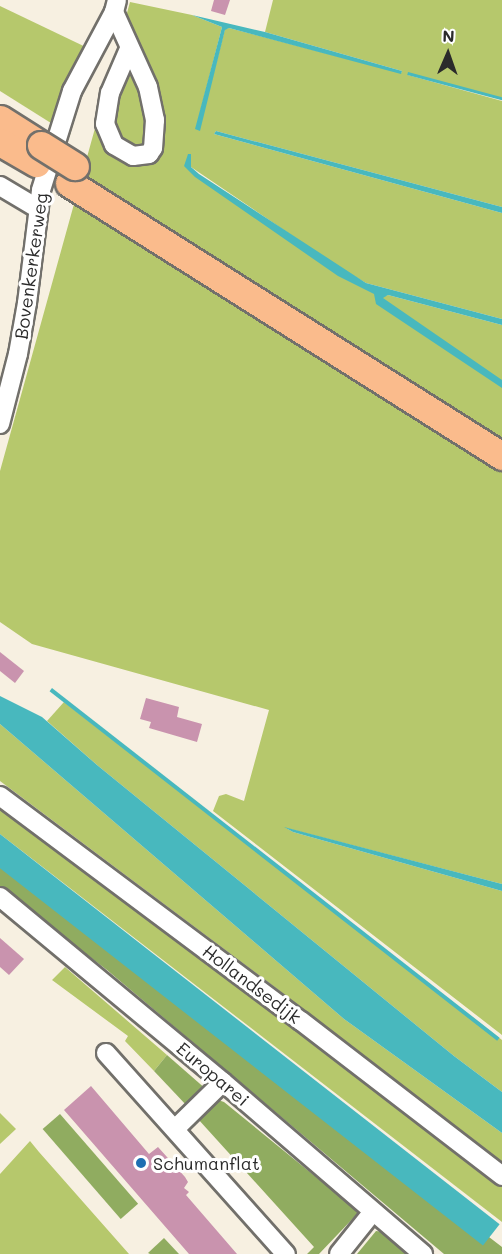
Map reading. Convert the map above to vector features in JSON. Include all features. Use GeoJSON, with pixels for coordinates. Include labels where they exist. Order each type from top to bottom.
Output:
{"type":"FeatureCollection","features":[{"type":"Feature","properties":{"kind":"highway"},"geometry":{"type":"LineString","coordinates":[[0,119],[39,154],[502,456]]}},
{"type":"Feature","properties":{"kind":"highway"},"geometry":{"type":"LineString","coordinates":[[0,142],[39,154]]}},
{"type":"Feature","properties":{"kind":"highway"},"geometry":{"type":"LineString","coordinates":[[72,175],[502,440]]}},
{"type":"Feature","properties":{"kind":"street","name":"Bovenkerkerweg"},"geometry":{"type":"LineString","coordinates":[[115,6],[129,49],[148,87],[155,120],[153,148],[149,154],[133,156],[114,145],[105,124],[110,93],[129,49]]}},
{"type":"Feature","properties":{"kind":"street","name":"Bovenkerkerweg"},"geometry":{"type":"LineString","coordinates":[[0,424],[18,354],[27,303],[37,208],[59,125],[72,91],[115,6]]}},
{"type":"Feature","properties":{"kind":"street"},"geometry":{"type":"LineString","coordinates":[[0,186],[37,208]]}},
{"type":"Feature","properties":{"kind":"street","name":"Hollandsedijk"},"geometry":{"type":"LineString","coordinates":[[0,796],[301,1021],[502,1176]]}},
{"type":"Feature","properties":{"kind":"street","name":"Europarei"},"geometry":{"type":"LineString","coordinates":[[0,897],[222,1082],[372,1213],[423,1254]]}},
{"type":"Feature","properties":{"kind":"street"},"geometry":{"type":"LineString","coordinates":[[106,1053],[286,1254]]}},
{"type":"Feature","properties":{"kind":"street"},"geometry":{"type":"LineString","coordinates":[[175,1129],[222,1082]]}},
{"type":"Feature","properties":{"kind":"street"},"geometry":{"type":"LineString","coordinates":[[339,1254],[372,1213]]}},
{"type":"Feature","properties":{"kind":"green space"},"geometry":{"type":"Polygon","coordinates":[[[273,0],[502,0],[502,98],[408,73],[408,75],[502,101],[502,207],[216,131],[214,134],[502,213],[502,319],[366,283],[337,266],[191,167],[184,165],[382,297],[388,295],[502,325],[502,884],[286,828],[293,832],[502,891],[502,1035],[213,811],[219,796],[226,794],[244,801],[269,710],[32,644],[0,622],[0,471],[130,2],[192,15],[222,27],[196,128],[199,130],[225,29],[229,28],[401,73],[402,71],[265,32],[273,0]]]}},
{"type":"Feature","properties":{"kind":"green space"},"geometry":{"type":"Polygon","coordinates":[[[0,6],[94,51],[70,135],[0,91],[0,6]]]}},
{"type":"Feature","properties":{"kind":"green space"},"geometry":{"type":"Polygon","coordinates":[[[64,702],[502,1040],[502,1092],[454,1056],[97,765],[47,721],[64,702]]]}},
{"type":"Feature","properties":{"kind":"green space"},"geometry":{"type":"Polygon","coordinates":[[[0,724],[344,1019],[502,1133],[502,1162],[276,988],[0,781],[0,724]]]}},
{"type":"Feature","properties":{"kind":"green space"},"geometry":{"type":"Polygon","coordinates":[[[0,804],[502,1185],[502,1222],[0,834],[0,804]]]}},
{"type":"Feature","properties":{"kind":"green space"},"geometry":{"type":"Polygon","coordinates":[[[0,861],[502,1247],[502,1254],[444,1254],[107,970],[0,888],[0,861]]]}},
{"type":"Feature","properties":{"kind":"green space"},"geometry":{"type":"Polygon","coordinates":[[[65,967],[167,1055],[154,1071],[125,1041],[128,1036],[52,980],[65,967]]]}},
{"type":"Feature","properties":{"kind":"green space"},"geometry":{"type":"Polygon","coordinates":[[[167,1055],[207,1090],[188,1107],[154,1071],[167,1055]]]}},
{"type":"Feature","properties":{"kind":"green space"},"geometry":{"type":"Polygon","coordinates":[[[218,1100],[224,1102],[359,1212],[319,1254],[307,1254],[314,1247],[198,1119],[218,1100]]]}},
{"type":"Feature","properties":{"kind":"green space"},"geometry":{"type":"Polygon","coordinates":[[[0,1113],[16,1129],[0,1144],[0,1113]]]}},
{"type":"Feature","properties":{"kind":"green space"},"geometry":{"type":"Polygon","coordinates":[[[60,1114],[138,1204],[121,1219],[43,1129],[60,1114]]]}},
{"type":"Feature","properties":{"kind":"green space"},"geometry":{"type":"Polygon","coordinates":[[[30,1141],[129,1254],[0,1254],[0,1174],[30,1141]]]}},
{"type":"Feature","properties":{"kind":"green space"},"geometry":{"type":"Polygon","coordinates":[[[376,1231],[384,1232],[409,1254],[357,1254],[376,1231]]]}},
{"type":"Feature","properties":{"kind":"green space"},"geometry":{"type":"Polygon","coordinates":[[[164,1238],[179,1254],[148,1253],[164,1238]]]}},
{"type":"Feature","properties":{"kind":"water"},"geometry":{"type":"Polygon","coordinates":[[[192,15],[265,32],[402,71],[401,74],[229,28],[225,30],[200,131],[195,129],[222,27],[192,15]]]}},
{"type":"Feature","properties":{"kind":"water"},"geometry":{"type":"Polygon","coordinates":[[[408,72],[502,97],[502,100],[407,75],[408,72]]]}},
{"type":"Feature","properties":{"kind":"water"},"geometry":{"type":"Polygon","coordinates":[[[216,131],[502,207],[502,213],[214,134],[216,131]]]}},
{"type":"Feature","properties":{"kind":"water"},"geometry":{"type":"Polygon","coordinates":[[[188,154],[191,154],[191,167],[199,174],[366,283],[502,319],[502,325],[388,295],[383,298],[502,380],[502,388],[376,304],[374,294],[338,276],[195,177],[184,166],[188,154]]]}},
{"type":"Feature","properties":{"kind":"water"},"geometry":{"type":"Polygon","coordinates":[[[52,688],[500,1038],[497,1041],[50,691],[52,688]]]}},
{"type":"Feature","properties":{"kind":"water"},"geometry":{"type":"Polygon","coordinates":[[[0,696],[42,717],[97,765],[454,1056],[502,1092],[502,1133],[344,1019],[0,724],[0,696]]]}},
{"type":"Feature","properties":{"kind":"water"},"geometry":{"type":"Polygon","coordinates":[[[284,827],[502,884],[502,891],[293,832],[284,827]]]}},
{"type":"Feature","properties":{"kind":"water"},"geometry":{"type":"Polygon","coordinates":[[[0,834],[500,1224],[483,1246],[0,868],[0,834]]]}},
{"type":"Feature","properties":{"kind":"building"},"geometry":{"type":"Polygon","coordinates":[[[214,0],[230,0],[225,15],[211,11],[214,0]]]}},
{"type":"Feature","properties":{"kind":"building"},"geometry":{"type":"Polygon","coordinates":[[[0,652],[24,671],[15,683],[0,671],[0,652]]]}},
{"type":"Feature","properties":{"kind":"building"},"geometry":{"type":"Polygon","coordinates":[[[146,698],[179,707],[177,717],[202,724],[197,742],[149,728],[151,722],[140,719],[146,698]]]}},
{"type":"Feature","properties":{"kind":"building"},"geometry":{"type":"Polygon","coordinates":[[[0,938],[24,959],[9,975],[0,967],[0,938]]]}},
{"type":"Feature","properties":{"kind":"building","name":"Schumanflat"},"geometry":{"type":"Polygon","coordinates":[[[91,1086],[149,1154],[158,1147],[185,1177],[188,1182],[184,1188],[189,1192],[186,1195],[237,1254],[189,1254],[64,1110],[91,1086]]]}},
{"type":"Feature","properties":{"kind":"place","name":"Schumanflat"},"geometry":{"type":"Point","coordinates":[141,1163]}}]}
